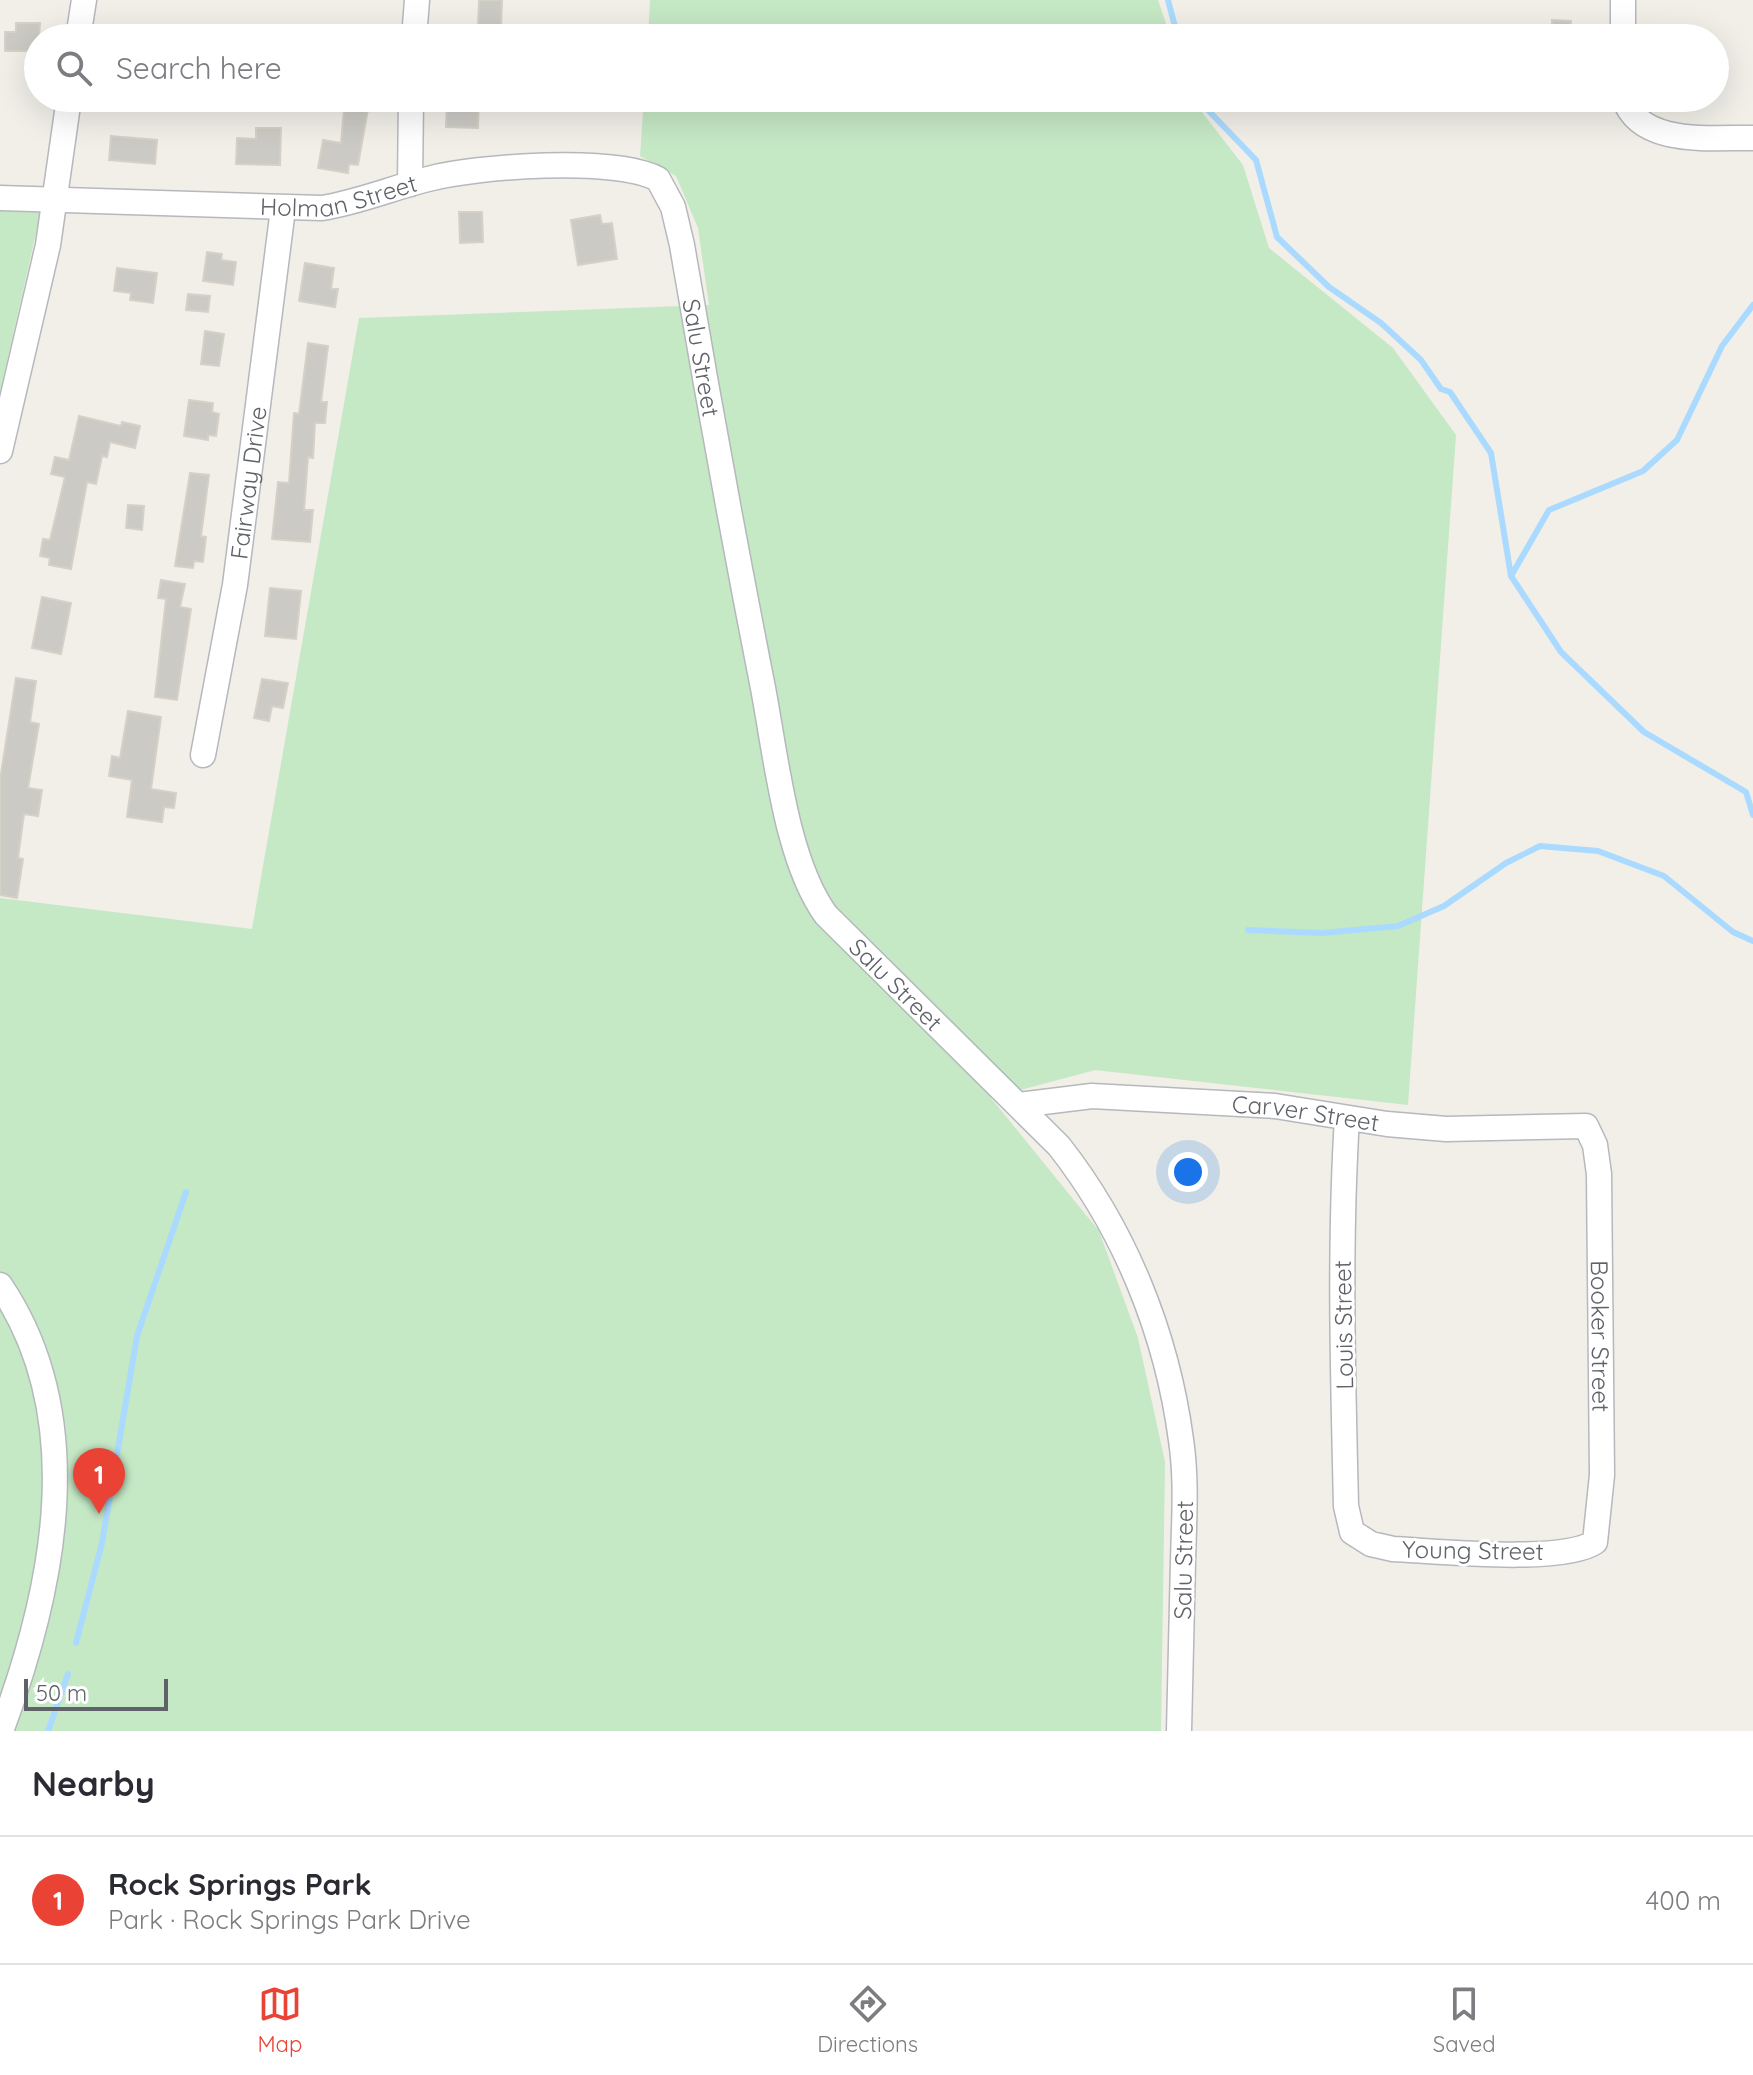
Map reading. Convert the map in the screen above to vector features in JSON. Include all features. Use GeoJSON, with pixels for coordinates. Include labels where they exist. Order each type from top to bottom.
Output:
{"type":"FeatureCollection","features":[{"type":"Feature","properties":{"kind":"street"},"geometry":{"type":"LineString","coordinates":[[80,24],[84,0]]}},
{"type":"Feature","properties":{"kind":"street"},"geometry":{"type":"LineString","coordinates":[[415,24],[417,0]]}},
{"type":"Feature","properties":{"kind":"street"},"geometry":{"type":"LineString","coordinates":[[1623,0],[1623,24]]}},
{"type":"Feature","properties":{"kind":"street"},"geometry":{"type":"LineString","coordinates":[[0,451],[56,198],[67,112]]}},
{"type":"Feature","properties":{"kind":"street"},"geometry":{"type":"LineString","coordinates":[[410,184],[411,112]]}},
{"type":"Feature","properties":{"kind":"street"},"geometry":{"type":"LineString","coordinates":[[1630,112],[1645,126],[1669,134],[1753,138]]}},
{"type":"Feature","properties":{"kind":"street","name":"Holman Street"},"geometry":{"type":"LineString","coordinates":[[0,198],[283,209],[353,203],[410,184],[469,172],[605,166],[646,172],[658,179],[667,191]]}},
{"type":"Feature","properties":{"kind":"street","name":"Salu Street"},"geometry":{"type":"LineString","coordinates":[[667,191],[682,245],[721,469],[801,873],[826,915],[1019,1105],[1074,1165],[1112,1225],[1133,1268],[1161,1343],[1179,1426],[1185,1488],[1179,1731]]}},
{"type":"Feature","properties":{"kind":"street","name":"Fairway Drive"},"geometry":{"type":"LineString","coordinates":[[203,755],[235,585],[283,209]]}},
{"type":"Feature","properties":{"kind":"street","name":"Carver Street"},"geometry":{"type":"LineString","coordinates":[[1019,1105],[1092,1096],[1275,1106],[1446,1129],[1581,1124],[1590,1130]]}},
{"type":"Feature","properties":{"kind":"street","name":"Louis Street"},"geometry":{"type":"LineString","coordinates":[[1347,1118],[1342,1201],[1342,1314],[1346,1506],[1352,1532]]}},
{"type":"Feature","properties":{"kind":"street","name":"Booker Street"},"geometry":{"type":"LineString","coordinates":[[1590,1130],[1599,1174],[1602,1247],[1602,1475],[1595,1542]]}},
{"type":"Feature","properties":{"kind":"street"},"geometry":{"type":"LineString","coordinates":[[0,1285],[30,1337],[43,1378],[52,1423],[56,1486],[40,1601],[1,1731]]}},
{"type":"Feature","properties":{"kind":"street","name":"Young Street"},"geometry":{"type":"LineString","coordinates":[[1352,1532],[1382,1547],[1461,1552],[1575,1551],[1595,1542]]}},
{"type":"Feature","properties":{"kind":"green space"},"geometry":{"type":"Polygon","coordinates":[[[650,0],[1158,0],[1166,24],[649,24],[650,0]]]}},
{"type":"Feature","properties":{"kind":"green space"},"geometry":{"type":"Polygon","coordinates":[[[643,112],[1202,112],[1243,165],[1269,248],[1393,348],[1456,435],[1408,1105],[1095,1070],[991,1098],[1099,1231],[1138,1338],[1165,1462],[1161,1731],[0,1731],[0,898],[252,929],[359,318],[709,305],[698,228],[676,176],[640,156],[643,112]]]}},
{"type":"Feature","properties":{"kind":"green space"},"geometry":{"type":"Polygon","coordinates":[[[0,209],[41,211],[0,392],[0,209]]]}},
{"type":"Feature","properties":{"kind":"building"},"geometry":{"type":"Polygon","coordinates":[[[479,0],[502,0],[501,24],[478,24],[479,0]]]}},
{"type":"Feature","properties":{"kind":"building"},"geometry":{"type":"Polygon","coordinates":[[[1552,20],[1571,21],[1571,24],[1552,24],[1552,20]]]}},
{"type":"Feature","properties":{"kind":"building"},"geometry":{"type":"Polygon","coordinates":[[[16,23],[40,23],[24,24],[24,51],[5,51],[5,32],[16,32],[16,23]]]}},
{"type":"Feature","properties":{"kind":"building"},"geometry":{"type":"Polygon","coordinates":[[[344,112],[367,112],[358,165],[349,164],[348,173],[318,168],[323,140],[341,143],[344,112]]]}},
{"type":"Feature","properties":{"kind":"building"},"geometry":{"type":"Polygon","coordinates":[[[447,112],[479,112],[478,128],[446,127],[447,112]]]}},
{"type":"Feature","properties":{"kind":"building"},"geometry":{"type":"Polygon","coordinates":[[[256,128],[281,128],[280,165],[236,164],[237,138],[256,139],[256,128]]]}},
{"type":"Feature","properties":{"kind":"building"},"geometry":{"type":"Polygon","coordinates":[[[111,136],[157,140],[155,164],[109,160],[111,136]]]}},
{"type":"Feature","properties":{"kind":"building"},"geometry":{"type":"Polygon","coordinates":[[[459,212],[482,212],[483,242],[460,243],[459,212]]]}},
{"type":"Feature","properties":{"kind":"building"},"geometry":{"type":"Polygon","coordinates":[[[600,215],[602,224],[612,223],[617,259],[578,265],[571,220],[600,215]]]}},
{"type":"Feature","properties":{"kind":"building"},"geometry":{"type":"Polygon","coordinates":[[[207,252],[222,254],[221,260],[236,262],[233,285],[203,281],[207,252]]]}},
{"type":"Feature","properties":{"kind":"building"},"geometry":{"type":"Polygon","coordinates":[[[305,263],[334,268],[331,289],[338,289],[335,307],[299,301],[305,263]]]}},
{"type":"Feature","properties":{"kind":"building"},"geometry":{"type":"Polygon","coordinates":[[[117,268],[157,273],[153,303],[130,300],[131,293],[114,291],[117,268]]]}},
{"type":"Feature","properties":{"kind":"building"},"geometry":{"type":"Polygon","coordinates":[[[188,294],[210,296],[208,312],[186,310],[188,294]]]}},
{"type":"Feature","properties":{"kind":"building"},"geometry":{"type":"Polygon","coordinates":[[[205,331],[224,334],[219,366],[201,364],[205,331]]]}},
{"type":"Feature","properties":{"kind":"building"},"geometry":{"type":"Polygon","coordinates":[[[308,343],[328,346],[321,402],[327,402],[325,423],[315,423],[313,458],[308,457],[304,510],[313,510],[310,542],[272,539],[278,482],[289,483],[294,413],[299,414],[308,343]]]}},
{"type":"Feature","properties":{"kind":"building"},"geometry":{"type":"Polygon","coordinates":[[[189,400],[213,403],[212,412],[219,414],[216,436],[208,435],[208,440],[184,436],[189,400]]]}},
{"type":"Feature","properties":{"kind":"building"},"geometry":{"type":"Polygon","coordinates":[[[79,416],[121,426],[122,422],[140,426],[135,448],[110,442],[107,457],[102,456],[96,484],[87,482],[71,569],[49,565],[50,558],[40,556],[43,539],[50,540],[65,477],[51,474],[55,457],[69,460],[79,416]]]}},
{"type":"Feature","properties":{"kind":"building"},"geometry":{"type":"Polygon","coordinates":[[[190,473],[209,475],[201,536],[206,537],[203,562],[194,561],[193,568],[175,566],[190,473]]]}},
{"type":"Feature","properties":{"kind":"building"},"geometry":{"type":"Polygon","coordinates":[[[128,505],[144,506],[142,530],[126,528],[128,505]]]}},
{"type":"Feature","properties":{"kind":"building"},"geometry":{"type":"Polygon","coordinates":[[[161,580],[185,584],[180,607],[191,609],[177,700],[155,697],[166,599],[158,598],[161,580]]]}},
{"type":"Feature","properties":{"kind":"building"},"geometry":{"type":"Polygon","coordinates":[[[270,588],[301,591],[296,639],[265,636],[270,588]]]}},
{"type":"Feature","properties":{"kind":"building"},"geometry":{"type":"Polygon","coordinates":[[[42,597],[71,603],[61,654],[32,648],[42,597]]]}},
{"type":"Feature","properties":{"kind":"building"},"geometry":{"type":"Polygon","coordinates":[[[16,678],[36,681],[30,722],[39,724],[28,788],[42,790],[38,816],[24,814],[18,858],[23,859],[17,898],[0,895],[0,780],[16,678]]]}},
{"type":"Feature","properties":{"kind":"building"},"geometry":{"type":"Polygon","coordinates":[[[262,679],[288,683],[283,708],[272,706],[269,721],[254,718],[262,679]]]}},
{"type":"Feature","properties":{"kind":"building"},"geometry":{"type":"Polygon","coordinates":[[[128,711],[161,717],[151,789],[176,793],[174,808],[164,807],[162,822],[127,817],[132,780],[109,776],[112,756],[120,758],[128,711]]]}},
{"type":"Feature","properties":{"kind":"waterway"},"geometry":{"type":"LineString","coordinates":[[1168,0],[1174,24]]}},
{"type":"Feature","properties":{"kind":"waterway"},"geometry":{"type":"LineString","coordinates":[[1210,112],[1256,160],[1277,237],[1329,287],[1381,323],[1421,360],[1441,389],[1450,392],[1491,453],[1511,576],[1561,652],[1644,732],[1746,792],[1753,815]]}},
{"type":"Feature","properties":{"kind":"waterway"},"geometry":{"type":"LineString","coordinates":[[1511,576],[1549,510],[1643,471],[1677,440],[1722,346],[1753,305]]}},
{"type":"Feature","properties":{"kind":"waterway"},"geometry":{"type":"LineString","coordinates":[[1248,930],[1323,933],[1398,926],[1444,906],[1506,863],[1540,846],[1598,851],[1664,876],[1733,932],[1753,941]]}},
{"type":"Feature","properties":{"kind":"waterway"},"geometry":{"type":"LineString","coordinates":[[76,1643],[102,1543],[137,1336],[186,1192]]}},
{"type":"Feature","properties":{"kind":"waterway"},"geometry":{"type":"LineString","coordinates":[[48,1731],[68,1674]]}},
{"type":"Feature","properties":{"kind":"place","name":"Rock Springs Park"},"geometry":{"type":"Point","coordinates":[99,1514]}}]}
